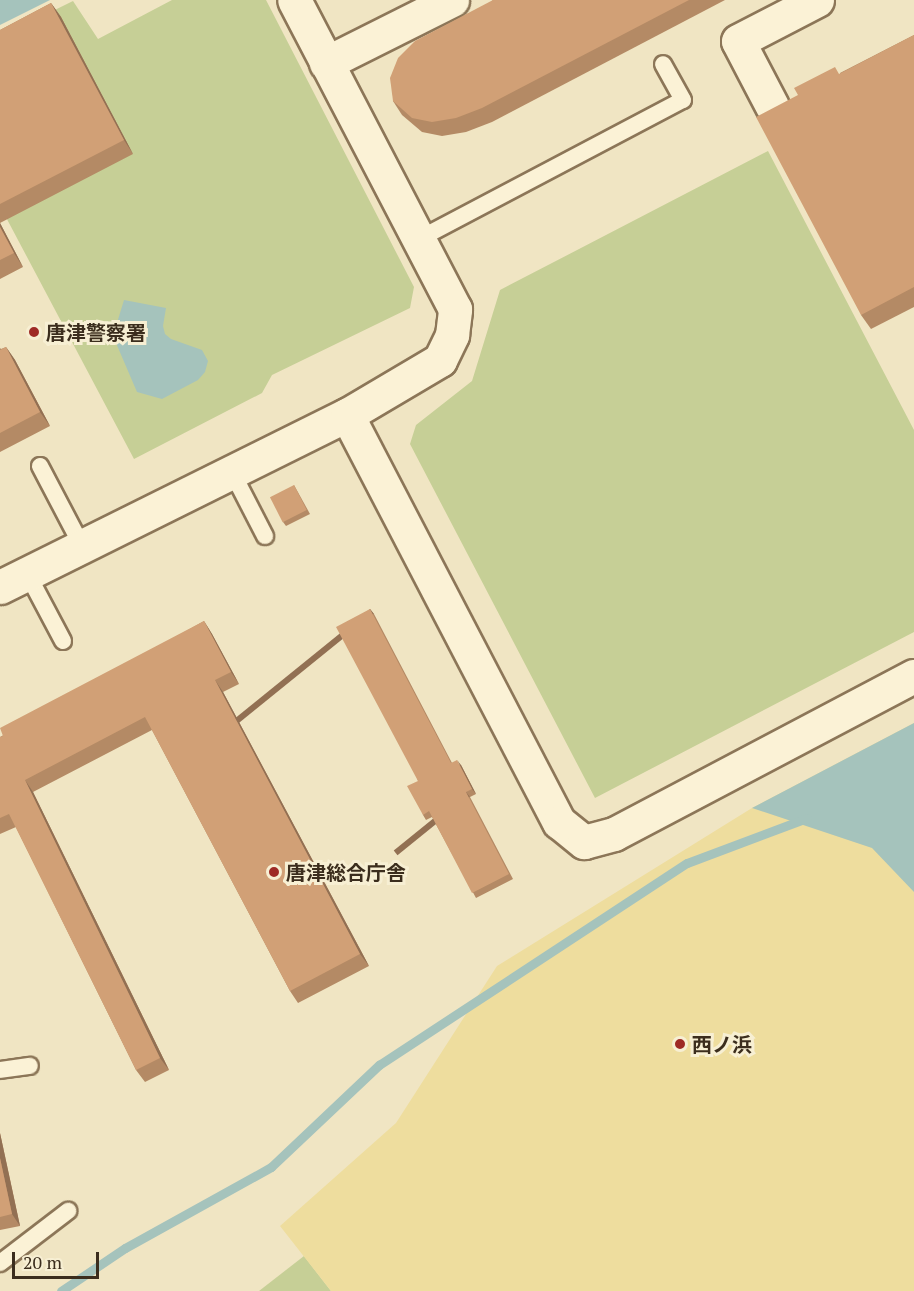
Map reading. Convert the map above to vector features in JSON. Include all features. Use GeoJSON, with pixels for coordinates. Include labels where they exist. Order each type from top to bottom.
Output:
{"type":"FeatureCollection","features":[{"type":"Feature","properties":{"kind":"street"},"geometry":{"type":"LineString","coordinates":[[13,580],[347,415],[440,360],[452,335],[455,309],[294,0]]}},
{"type":"Feature","properties":{"kind":"street"},"geometry":{"type":"LineString","coordinates":[[326,63],[452,0]]}},
{"type":"Feature","properties":{"kind":"street"},"geometry":{"type":"LineString","coordinates":[[772,106],[738,41],[817,0]]}},
{"type":"Feature","properties":{"kind":"street"},"geometry":{"type":"LineString","coordinates":[[347,415],[559,822],[584,842],[614,834],[914,676]]}},
{"type":"Feature","properties":{"kind":"lane"},"geometry":{"type":"LineString","coordinates":[[419,238],[683,100],[663,64]]}},
{"type":"Feature","properties":{"kind":"lane"},"geometry":{"type":"LineString","coordinates":[[40,466],[82,546]]}},
{"type":"Feature","properties":{"kind":"lane"},"geometry":{"type":"LineString","coordinates":[[232,472],[265,536]]}},
{"type":"Feature","properties":{"kind":"lane"},"geometry":{"type":"LineString","coordinates":[[13,580],[63,641]]}},
{"type":"Feature","properties":{"kind":"lane"},"geometry":{"type":"LineString","coordinates":[[0,1070],[30,1065]]}},
{"type":"Feature","properties":{"kind":"lane"},"geometry":{"type":"LineString","coordinates":[[0,1263],[69,1211]]}},
{"type":"Feature","properties":{"kind":"green space"},"geometry":{"type":"Polygon","coordinates":[[[172,0],[266,0],[414,287],[410,308],[272,375],[262,393],[134,459],[0,206],[0,37],[73,1],[98,39],[172,0]]]}},
{"type":"Feature","properties":{"kind":"green space"},"geometry":{"type":"Polygon","coordinates":[[[768,151],[914,430],[914,632],[595,798],[410,444],[416,425],[472,381],[500,290],[768,151]]]}},
{"type":"Feature","properties":{"kind":"green space"},"geometry":{"type":"Polygon","coordinates":[[[304,1256],[331,1291],[259,1291],[304,1256]]]}},
{"type":"Feature","properties":{"kind":"sand","name":"西ノ浜"},"geometry":{"type":"Polygon","coordinates":[[[914,723],[914,1291],[331,1291],[280,1226],[396,1123],[497,966],[752,808],[914,723]]]}},
{"type":"Feature","properties":{"kind":"water"},"geometry":{"type":"Polygon","coordinates":[[[0,0],[50,0],[0,25],[0,0]]]}},
{"type":"Feature","properties":{"kind":"water"},"geometry":{"type":"Polygon","coordinates":[[[124,300],[166,308],[163,326],[165,334],[171,339],[202,350],[208,361],[205,372],[198,380],[162,399],[137,392],[113,336],[124,300]]]}},
{"type":"Feature","properties":{"kind":"water"},"geometry":{"type":"Polygon","coordinates":[[[914,723],[914,892],[872,848],[752,808],[914,723]]]}},
{"type":"Feature","properties":{"kind":"building"},"geometry":{"type":"Polygon","coordinates":[[[493,0],[689,0],[482,108],[456,118],[432,122],[412,118],[393,101],[390,78],[398,58],[415,41],[493,0]]]}},
{"type":"Feature","properties":{"kind":"building"},"geometry":{"type":"Polygon","coordinates":[[[51,3],[124,140],[0,204],[0,30],[51,3]]]}},
{"type":"Feature","properties":{"kind":"building"},"geometry":{"type":"Polygon","coordinates":[[[914,35],[914,287],[861,315],[756,117],[798,95],[794,88],[835,67],[839,74],[914,35]]]}},
{"type":"Feature","properties":{"kind":"building"},"geometry":{"type":"Polygon","coordinates":[[[0,227],[14,253],[0,260],[0,227]]]}},
{"type":"Feature","properties":{"kind":"building"},"geometry":{"type":"Polygon","coordinates":[[[6,347],[40,412],[0,433],[0,350],[6,347]]]}},
{"type":"Feature","properties":{"kind":"building"},"geometry":{"type":"Polygon","coordinates":[[[294,485],[307,510],[283,522],[270,497],[294,485]]]}},
{"type":"Feature","properties":{"kind":"building"},"geometry":{"type":"Polygon","coordinates":[[[370,609],[451,763],[457,760],[472,789],[466,792],[509,874],[472,893],[429,811],[423,815],[407,786],[418,781],[336,627],[370,609]]]}},
{"type":"Feature","properties":{"kind":"building"},"geometry":{"type":"Polygon","coordinates":[[[204,621],[231,672],[215,680],[360,954],[290,991],[145,717],[25,780],[160,1058],[136,1070],[9,814],[0,818],[0,737],[3,736],[0,728],[204,621]]]}},
{"type":"Feature","properties":{"kind":"building"},"geometry":{"type":"Polygon","coordinates":[[[0,1158],[12,1214],[0,1217],[0,1158]]]}},
{"type":"Feature","properties":{"kind":"waterway"},"geometry":{"type":"LineString","coordinates":[[61,1291],[125,1248],[271,1167],[379,1065],[687,863],[807,818]]}},
{"type":"Feature","properties":{"kind":"place","name":"唐津警察署"},"geometry":{"type":"Point","coordinates":[34,332]}},
{"type":"Feature","properties":{"kind":"place","name":"唐津総合庁舎"},"geometry":{"type":"Point","coordinates":[274,872]}},
{"type":"Feature","properties":{"kind":"place","name":"西ノ浜"},"geometry":{"type":"Point","coordinates":[680,1044]}}]}
